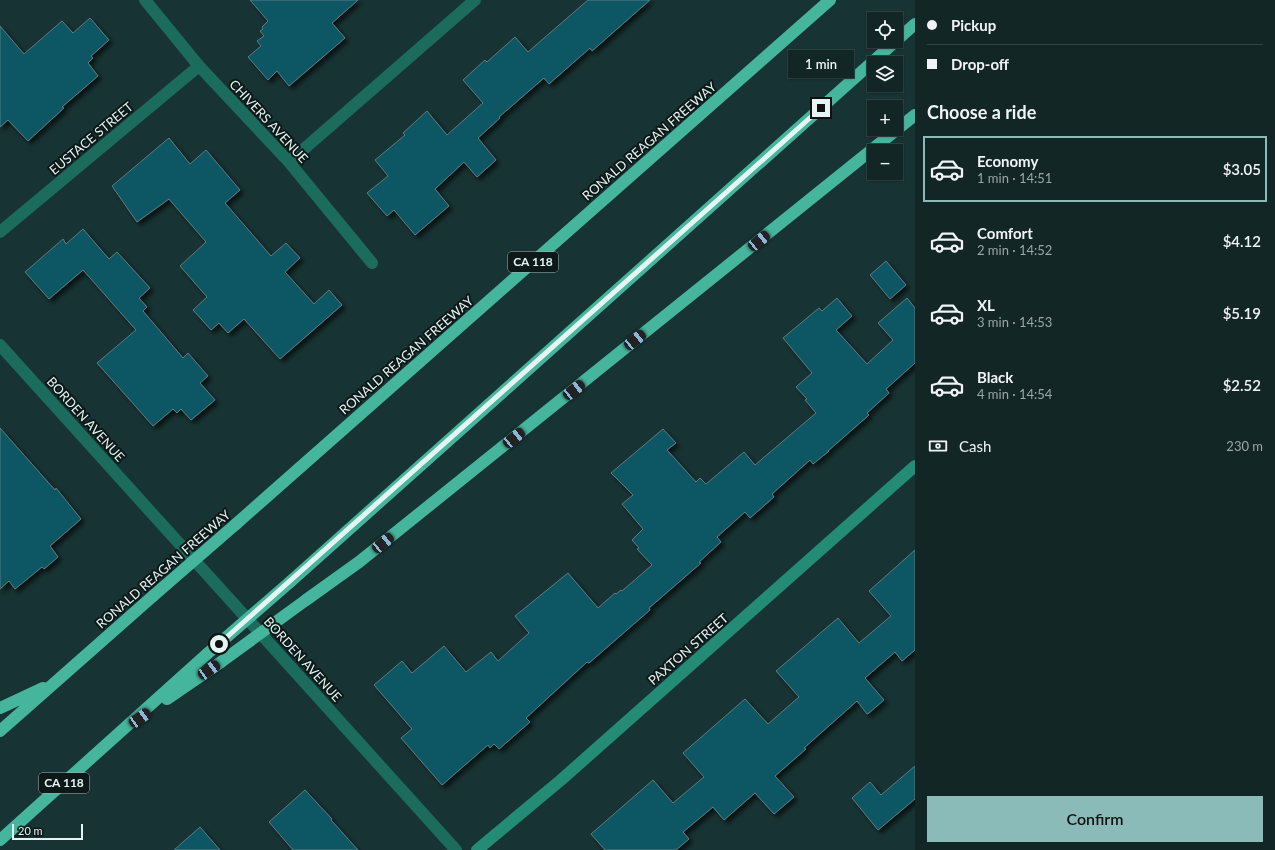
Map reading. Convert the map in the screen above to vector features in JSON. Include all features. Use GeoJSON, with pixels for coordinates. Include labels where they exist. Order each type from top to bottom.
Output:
{"type":"FeatureCollection","features":[{"type":"Feature","properties":{"kind":"highway","name":"RONALD REAGAN FREEWAY"},"geometry":{"type":"LineString","coordinates":[[0,731],[830,0]]}},
{"type":"Feature","properties":{"kind":"highway"},"geometry":{"type":"LineString","coordinates":[[128,726],[915,24]]}},
{"type":"Feature","properties":{"kind":"highway"},"geometry":{"type":"LineString","coordinates":[[128,726],[221,662],[359,562],[915,115]]}},
{"type":"Feature","properties":{"kind":"highway"},"geometry":{"type":"LineString","coordinates":[[0,708],[55,682]]}},
{"type":"Feature","properties":{"kind":"highway","name":"CA 118"},"geometry":{"type":"LineString","coordinates":[[0,840],[128,726]]}},
{"type":"Feature","properties":{"kind":"street","name":"CHIVERS AVENUE"},"geometry":{"type":"LineString","coordinates":[[145,0],[199,66],[289,162],[372,263]]}},
{"type":"Feature","properties":{"kind":"street"},"geometry":{"type":"LineString","coordinates":[[289,162],[476,0]]}},
{"type":"Feature","properties":{"kind":"street","name":"EUSTACE STREET"},"geometry":{"type":"LineString","coordinates":[[0,232],[199,66]]}},
{"type":"Feature","properties":{"kind":"street","name":"BORDEN AVENUE"},"geometry":{"type":"LineString","coordinates":[[0,345],[456,850]]}},
{"type":"Feature","properties":{"kind":"street","name":"PAXTON STREET"},"geometry":{"type":"LineString","coordinates":[[477,850],[561,780],[915,466]]}},
{"type":"Feature","properties":{"kind":"building"},"geometry":{"type":"Polygon","coordinates":[[[250,0],[358,0],[332,23],[345,38],[289,86],[277,71],[268,80],[248,57],[261,46],[257,41],[264,36],[260,31],[268,21],[250,0]]]}},
{"type":"Feature","properties":{"kind":"building"},"geometry":{"type":"Polygon","coordinates":[[[588,0],[650,0],[592,51],[590,48],[549,84],[544,78],[499,117],[500,118],[478,138],[496,160],[477,177],[464,162],[435,189],[449,206],[415,235],[394,210],[387,216],[367,193],[388,176],[375,160],[405,135],[403,133],[427,111],[447,135],[483,103],[463,80],[485,60],[487,62],[515,37],[528,52],[588,0]]]}},
{"type":"Feature","properties":{"kind":"building"},"geometry":{"type":"Polygon","coordinates":[[[90,18],[109,40],[91,56],[93,58],[88,63],[98,76],[62,107],[64,108],[28,141],[8,120],[0,127],[0,26],[24,54],[62,21],[73,33],[90,18]]]}},
{"type":"Feature","properties":{"kind":"building"},"geometry":{"type":"Polygon","coordinates":[[[169,138],[190,164],[206,150],[240,190],[225,203],[271,256],[286,243],[300,258],[285,272],[314,304],[329,290],[342,305],[280,359],[244,319],[228,333],[219,323],[211,330],[193,310],[207,297],[180,266],[206,242],[169,199],[137,222],[112,186],[169,138]]]}},
{"type":"Feature","properties":{"kind":"building"},"geometry":{"type":"Polygon","coordinates":[[[83,229],[109,259],[117,252],[150,288],[139,298],[147,307],[143,311],[183,358],[188,353],[208,376],[200,383],[215,400],[191,420],[181,409],[177,413],[173,409],[153,426],[97,363],[136,330],[83,270],[49,299],[25,272],[63,239],[66,244],[83,229]]]}},
{"type":"Feature","properties":{"kind":"building"},"geometry":{"type":"Polygon","coordinates":[[[886,261],[906,285],[890,299],[870,275],[886,261]]]}},
{"type":"Feature","properties":{"kind":"building"},"geometry":{"type":"Polygon","coordinates":[[[837,298],[852,316],[836,330],[867,364],[893,340],[878,323],[907,298],[915,308],[915,363],[886,389],[889,393],[867,413],[869,415],[829,451],[813,464],[810,460],[772,494],[774,497],[750,518],[745,512],[717,537],[721,542],[699,562],[701,563],[589,663],[587,662],[526,718],[530,722],[499,749],[494,744],[490,748],[488,745],[442,785],[401,738],[412,729],[374,685],[402,661],[412,673],[444,646],[466,672],[491,652],[498,661],[529,633],[515,616],[568,573],[598,608],[615,593],[616,594],[621,590],[622,591],[652,565],[637,549],[639,548],[632,540],[643,529],[622,504],[633,495],[611,473],[663,429],[676,443],[667,450],[696,482],[700,478],[706,484],[744,452],[755,465],[816,413],[805,400],[807,399],[796,387],[812,373],[783,338],[819,308],[822,311],[837,298]]]}},
{"type":"Feature","properties":{"kind":"building"},"geometry":{"type":"Polygon","coordinates":[[[0,428],[55,490],[56,488],[81,519],[50,546],[58,557],[44,569],[42,567],[15,589],[9,581],[0,589],[0,428]]]}},
{"type":"Feature","properties":{"kind":"building"},"geometry":{"type":"Polygon","coordinates":[[[915,550],[915,650],[902,661],[895,652],[865,678],[884,700],[867,714],[857,701],[775,776],[794,797],[774,814],[755,793],[724,820],[713,807],[683,832],[689,839],[676,850],[605,850],[591,834],[653,780],[673,803],[704,777],[683,753],[745,699],[768,724],[799,697],[776,671],[838,618],[859,643],[891,616],[869,591],[915,550]]]}},
{"type":"Feature","properties":{"kind":"building"},"geometry":{"type":"Polygon","coordinates":[[[915,766],[915,799],[878,830],[852,798],[870,782],[881,795],[915,766]]]}},
{"type":"Feature","properties":{"kind":"building"},"geometry":{"type":"Polygon","coordinates":[[[305,790],[358,850],[293,850],[269,822],[305,790]]]}},
{"type":"Feature","properties":{"kind":"building"},"geometry":{"type":"Polygon","coordinates":[[[200,827],[220,850],[174,850],[200,827]]]}},
{"type":"Feature","properties":{"kind":"route"},"geometry":{"type":"LineString","coordinates":[[219,644],[821,108]]}}]}
